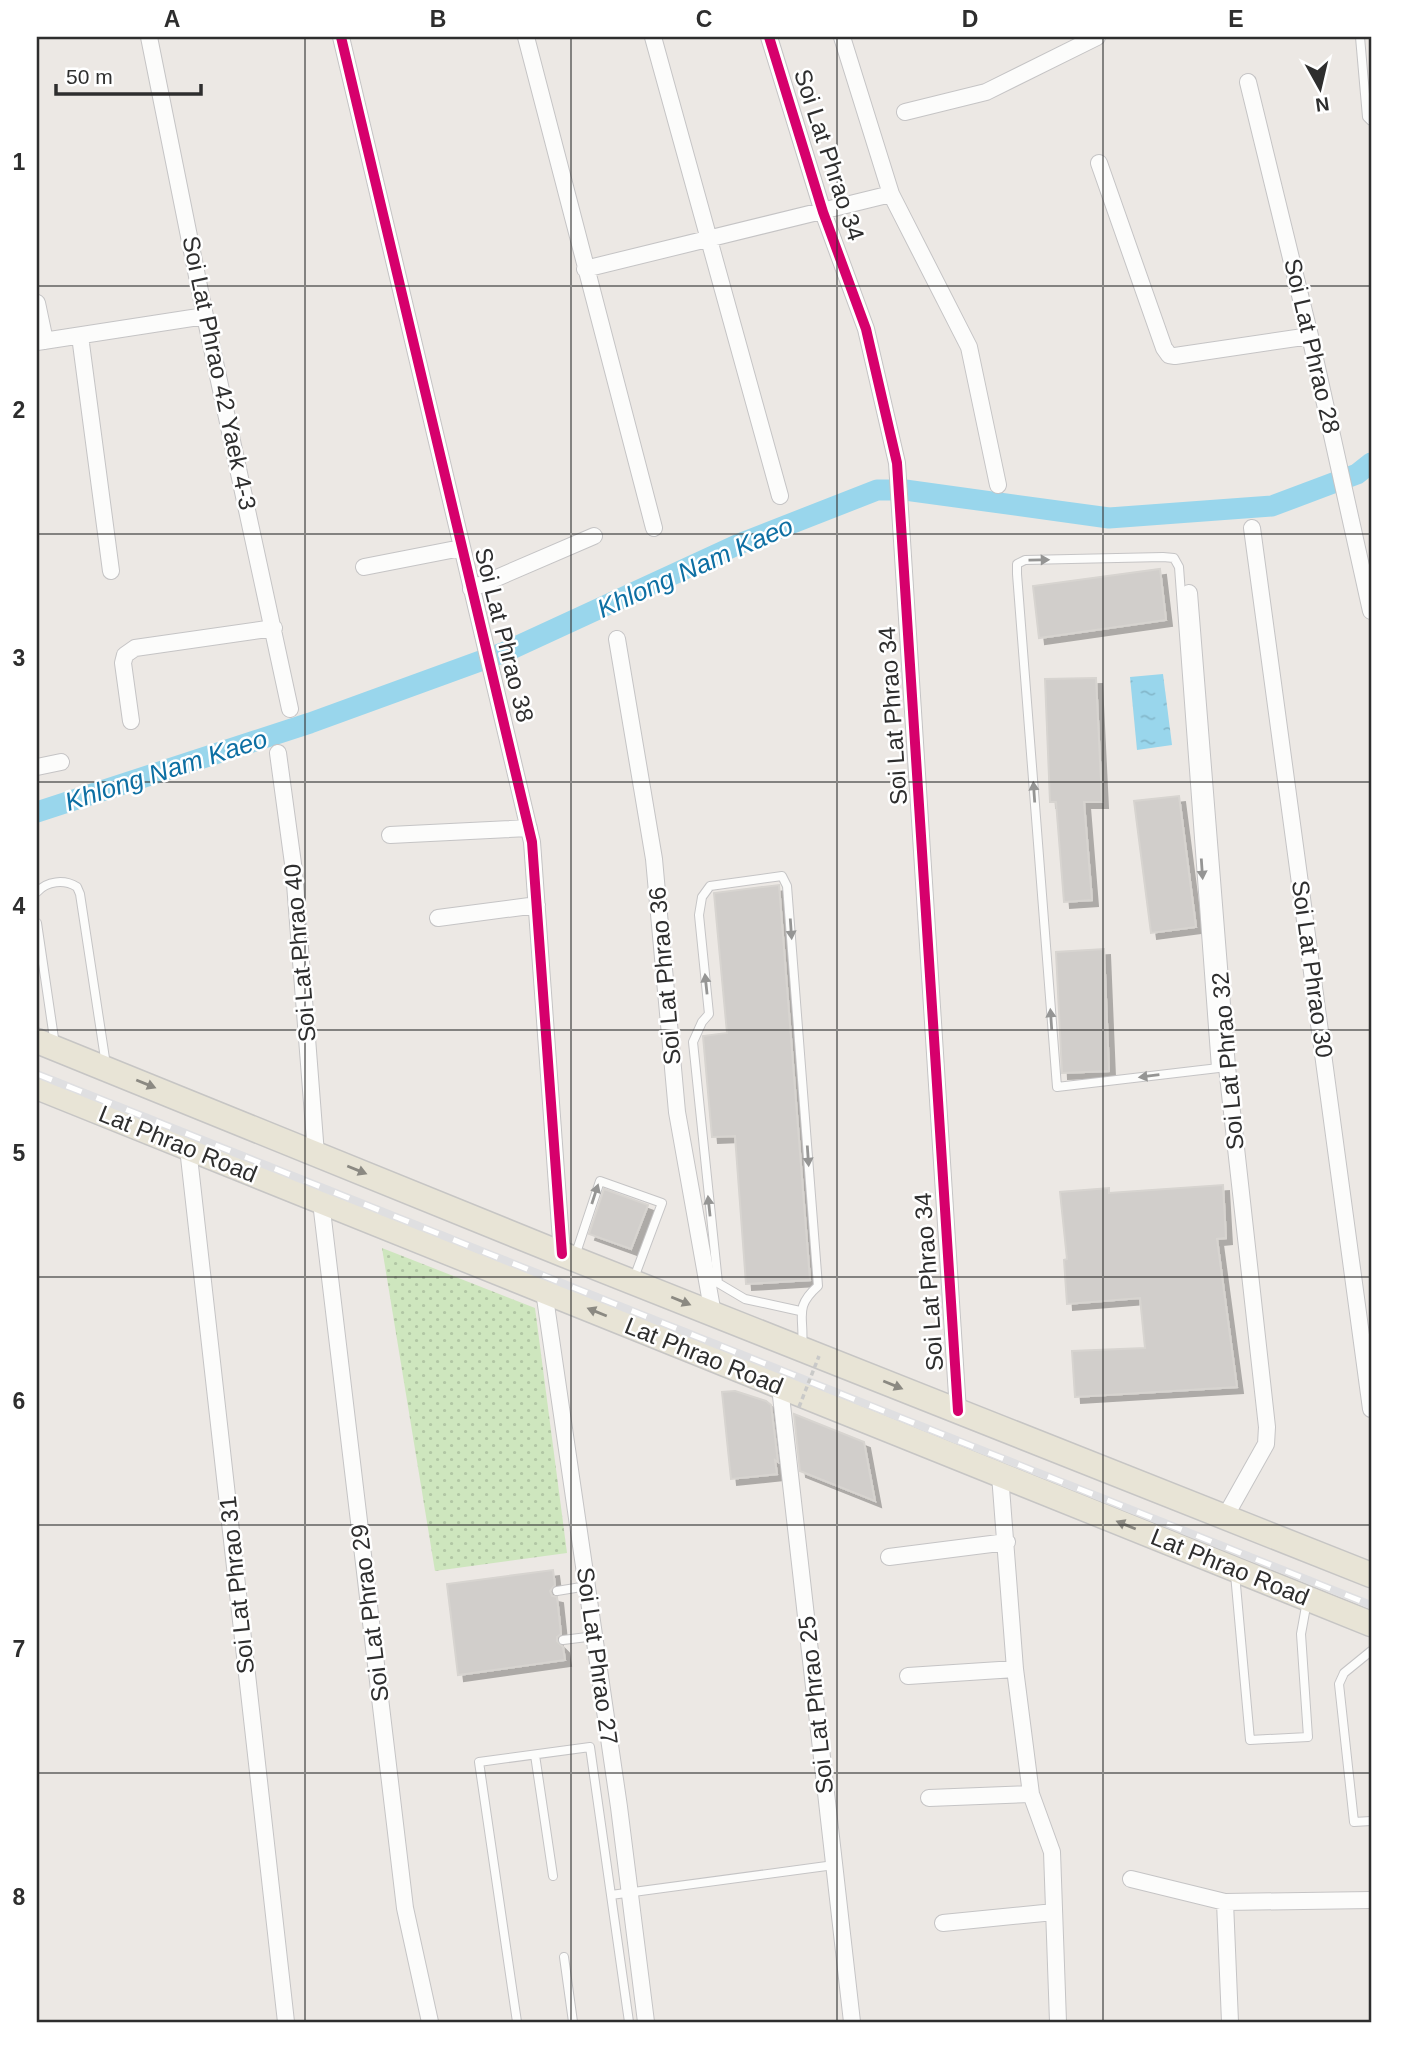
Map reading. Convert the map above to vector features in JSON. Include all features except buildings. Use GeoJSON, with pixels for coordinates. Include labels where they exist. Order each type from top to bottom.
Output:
{"type":"FeatureCollection","features":[{"type":"Feature","properties":{"kind":"main road","name":"Lat Phrao Road"},"geometry":{"type":"LineString","coordinates":[[46,1045],[1371,1575]]}},
{"type":"Feature","properties":{"kind":"main road","name":"Lat Phrao Road"},"geometry":{"type":"LineString","coordinates":[[37,1087],[1371,1624]]}},
{"type":"Feature","properties":{"kind":"street","name":"Soi Lat Phrao 42 Yaek 4-3"},"geometry":{"type":"LineString","coordinates":[[149,37],[205,316],[290,709]]}},
{"type":"Feature","properties":{"kind":"street","name":"Soi Lat Phrao 38"},"geometry":{"type":"LineString","coordinates":[[341,37],[529,828],[568,1256]]}},
{"type":"Feature","properties":{"kind":"street"},"geometry":{"type":"LineString","coordinates":[[526,37],[654,528]]}},
{"type":"Feature","properties":{"kind":"street"},"geometry":{"type":"LineString","coordinates":[[653,37],[780,496]]}},
{"type":"Feature","properties":{"kind":"street","name":"Soi Lat Phrao 34"},"geometry":{"type":"LineString","coordinates":[[769,37],[823,212],[866,329],[897,463],[958,1411]]}},
{"type":"Feature","properties":{"kind":"street"},"geometry":{"type":"LineString","coordinates":[[842,37],[891,194],[969,347],[998,485]]}},
{"type":"Feature","properties":{"kind":"street"},"geometry":{"type":"LineString","coordinates":[[905,111],[986,92],[1088,39]]}},
{"type":"Feature","properties":{"kind":"street","name":"Soi Lat Phrao 28"},"geometry":{"type":"LineString","coordinates":[[1248,82],[1340,463],[1371,611]]}},
{"type":"Feature","properties":{"kind":"street"},"geometry":{"type":"LineString","coordinates":[[1099,163],[1168,355],[1310,336]]}},
{"type":"Feature","properties":{"kind":"street"},"geometry":{"type":"LineString","coordinates":[[585,269],[891,194]]}},
{"type":"Feature","properties":{"kind":"street"},"geometry":{"type":"LineString","coordinates":[[37,303],[41,342],[205,316]]}},
{"type":"Feature","properties":{"kind":"street"},"geometry":{"type":"LineString","coordinates":[[80,336],[111,571]]}},
{"type":"Feature","properties":{"kind":"street","name":"Soi Lat Phrao 30"},"geometry":{"type":"LineString","coordinates":[[1252,528],[1371,1409]]}},
{"type":"Feature","properties":{"kind":"street"},"geometry":{"type":"LineString","coordinates":[[471,589],[594,536]]}},
{"type":"Feature","properties":{"kind":"street"},"geometry":{"type":"LineString","coordinates":[[364,567],[461,548]]}},
{"type":"Feature","properties":{"kind":"street","name":"Soi Lat Phrao 32"},"geometry":{"type":"LineString","coordinates":[[1189,593],[1222,1068],[1267,1427],[1266,1444],[1224,1517]]}},
{"type":"Feature","properties":{"kind":"street"},"geometry":{"type":"LineString","coordinates":[[131,721],[123,663],[125,655],[135,648],[274,628]]}},
{"type":"Feature","properties":{"kind":"street","name":"Soi Lat Phrao 36"},"geometry":{"type":"LineString","coordinates":[[617,639],[654,859],[677,1112],[713,1314]]}},
{"type":"Feature","properties":{"kind":"street","name":"Soi Lat Phrao 40"},"geometry":{"type":"LineString","coordinates":[[278,753],[294,871],[316,1154]]}},
{"type":"Feature","properties":{"kind":"street"},"geometry":{"type":"LineString","coordinates":[[37,767],[61,762]]}},
{"type":"Feature","properties":{"kind":"street"},"geometry":{"type":"LineString","coordinates":[[390,835],[529,828]]}},
{"type":"Feature","properties":{"kind":"street"},"geometry":{"type":"LineString","coordinates":[[438,918],[537,905]]}},
{"type":"Feature","properties":{"kind":"street","name":"Soi Lat Phrao 31"},"geometry":{"type":"LineString","coordinates":[[188,1148],[286,2022]]}},
{"type":"Feature","properties":{"kind":"street","name":"Soi Lat Phrao 29"},"geometry":{"type":"LineString","coordinates":[[321,1202],[405,1908],[430,2022]]}},
{"type":"Feature","properties":{"kind":"street","name":"Soi Lat Phrao 27"},"geometry":{"type":"LineString","coordinates":[[544,1291],[646,2022]]}},
{"type":"Feature","properties":{"kind":"street","name":"Soi Lat Phrao 25"},"geometry":{"type":"LineString","coordinates":[[780,1387],[852,2022]]}},
{"type":"Feature","properties":{"kind":"street"},"geometry":{"type":"LineString","coordinates":[[1000,1475],[1015,1669],[1031,1794],[1052,1852],[1058,2022]]}},
{"type":"Feature","properties":{"kind":"street"},"geometry":{"type":"LineString","coordinates":[[889,1556],[1007,1542]]}},
{"type":"Feature","properties":{"kind":"street"},"geometry":{"type":"LineString","coordinates":[[908,1676],[1015,1669]]}},
{"type":"Feature","properties":{"kind":"street"},"geometry":{"type":"LineString","coordinates":[[929,1798],[1031,1794]]}},
{"type":"Feature","properties":{"kind":"street"},"geometry":{"type":"LineString","coordinates":[[1131,1879],[1225,1902],[1371,1900]]}},
{"type":"Feature","properties":{"kind":"street"},"geometry":{"type":"LineString","coordinates":[[1225,1902],[1230,2022]]}},
{"type":"Feature","properties":{"kind":"street"},"geometry":{"type":"LineString","coordinates":[[943,1923],[1054,1912]]}},
{"type":"Feature","properties":{"kind":"lane"},"geometry":{"type":"LineString","coordinates":[[1360,37],[1367,117],[1371,121]]}},
{"type":"Feature","properties":{"kind":"lane"},"geometry":{"type":"LineString","coordinates":[[1163,557],[1174,558],[1179,567],[1222,1068],[1056,1087],[1017,574],[1017,564],[1025,560],[1163,557]]}},
{"type":"Feature","properties":{"kind":"lane"},"geometry":{"type":"LineString","coordinates":[[800,1311],[745,1299],[718,1283],[692,1042],[709,1014],[699,915],[702,897],[710,886],[782,876],[787,886],[818,1286],[806,1296],[800,1311],[811,1353]]}},
{"type":"Feature","properties":{"kind":"lane"},"geometry":{"type":"LineString","coordinates":[[37,892],[47,884],[61,881],[76,887],[80,894],[106,1068]]}},
{"type":"Feature","properties":{"kind":"lane"},"geometry":{"type":"LineString","coordinates":[[37,923],[46,1045]]}},
{"type":"Feature","properties":{"kind":"lane"},"geometry":{"type":"LineString","coordinates":[[568,1256],[600,1181],[662,1203],[633,1282]]}},
{"type":"Feature","properties":{"kind":"lane"},"geometry":{"type":"LineString","coordinates":[[1234,1568],[1250,1740],[1308,1737],[1301,1634],[1308,1598]]}},
{"type":"Feature","properties":{"kind":"lane"},"geometry":{"type":"LineString","coordinates":[[557,1591],[587,1586]]}},
{"type":"Feature","properties":{"kind":"lane"},"geometry":{"type":"LineString","coordinates":[[563,1640],[594,1636]]}},
{"type":"Feature","properties":{"kind":"lane"},"geometry":{"type":"LineString","coordinates":[[1371,1651],[1344,1673],[1339,1684],[1354,1822],[1371,1821]]}},
{"type":"Feature","properties":{"kind":"lane"},"geometry":{"type":"LineString","coordinates":[[517,2022],[479,1762],[590,1747],[629,2022]]}},
{"type":"Feature","properties":{"kind":"lane"},"geometry":{"type":"LineString","coordinates":[[535,1755],[552,1876]]}},
{"type":"Feature","properties":{"kind":"lane"},"geometry":{"type":"LineString","coordinates":[[611,1895],[834,1865]]}},
{"type":"Feature","properties":{"kind":"lane"},"geometry":{"type":"LineString","coordinates":[[564,1957],[573,2022]]}},
{"type":"Feature","properties":{"kind":"path"},"geometry":{"type":"LineString","coordinates":[[799,1407],[811,1353]]}},
{"type":"Feature","properties":{"kind":"green space"},"geometry":{"type":"Polygon","coordinates":[[[382,1248],[535,1308],[567,1553],[435,1571],[382,1248]]]}},
{"type":"Feature","properties":{"kind":"water"},"geometry":{"type":"Polygon","coordinates":[[[1163,674],[1172,745],[1137,750],[1130,677],[1163,674]]]}},
{"type":"Feature","properties":{"kind":"waterway","name":"Khlong Nam Kaeo"},"geometry":{"type":"LineString","coordinates":[[37,812],[310,723],[505,652],[739,544],[877,490],[905,490],[1109,518],[1272,506],[1357,474],[1371,463]]}},
{"type":"Feature","properties":{"kind":"railway"},"geometry":{"type":"LineString","coordinates":[[37,1074],[1371,1605]]}},
{"type":"Feature","properties":{"kind":"cycle path"},"geometry":{"type":"LineString","coordinates":[[341,37],[532,842],[562,1254]]}},
{"type":"Feature","properties":{"kind":"cycle path"},"geometry":{"type":"LineString","coordinates":[[769,37],[823,212],[866,329],[897,463],[958,1411]]}}]}
